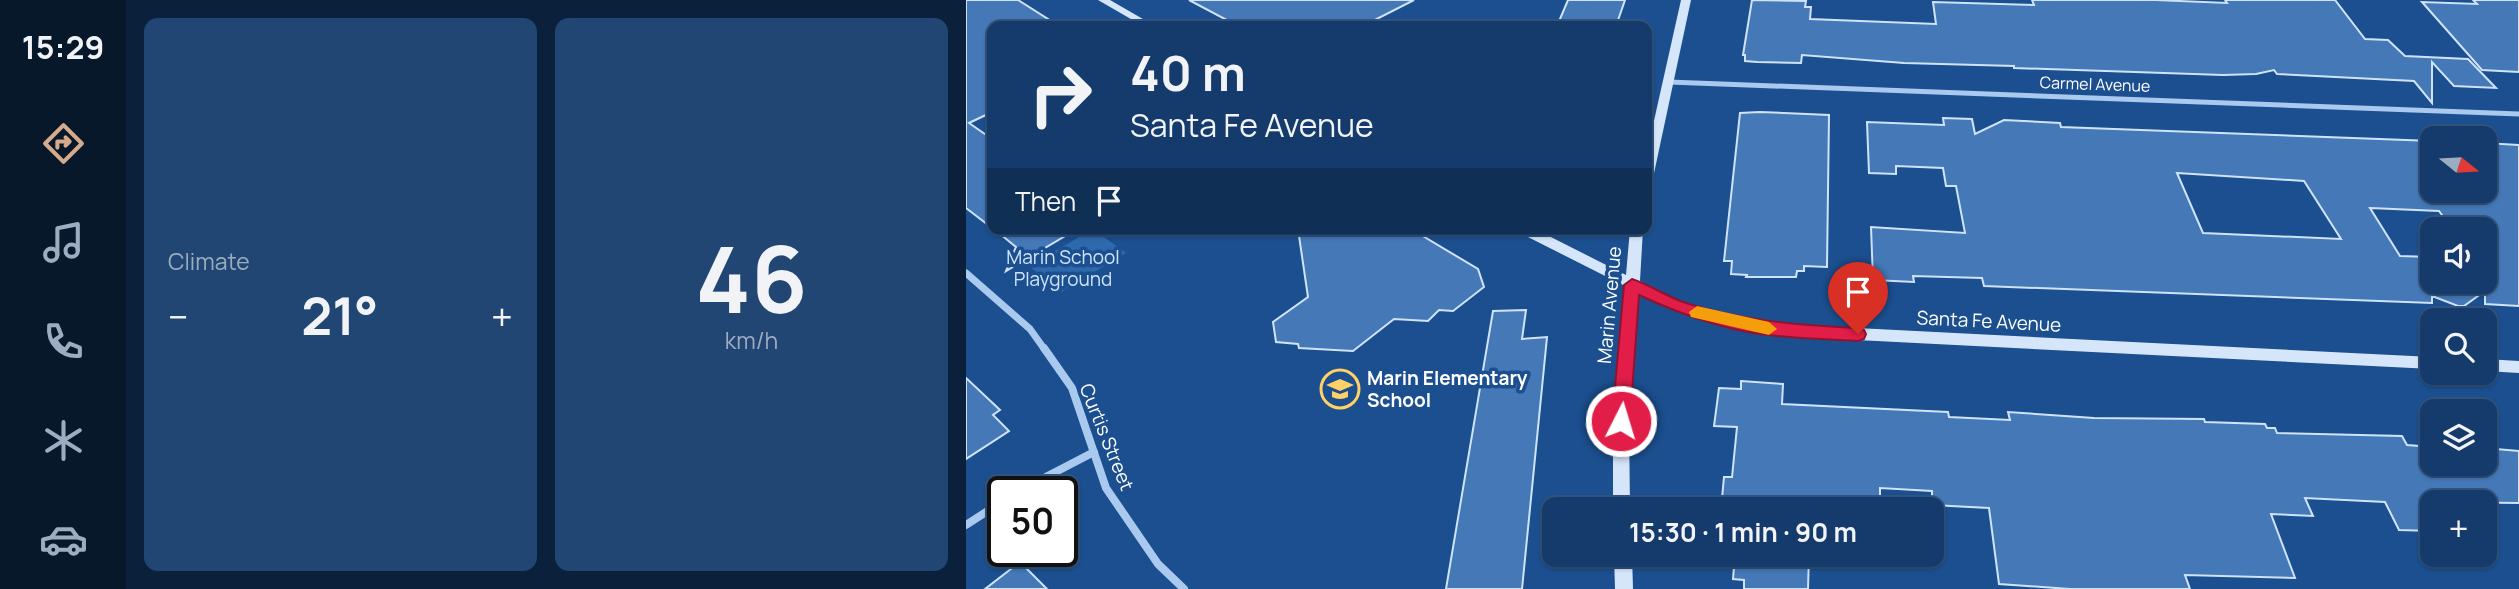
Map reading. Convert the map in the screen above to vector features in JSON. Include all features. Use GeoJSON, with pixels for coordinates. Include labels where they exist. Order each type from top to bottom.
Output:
{"type":"FeatureCollection","features":[{"type":"Feature","properties":{"kind":"street"},"geometry":{"type":"LineString","coordinates":[[1103,0],[1141,21]]}},
{"type":"Feature","properties":{"kind":"street"},"geometry":{"type":"LineString","coordinates":[[1652,156],[1686,0]]}},
{"type":"Feature","properties":{"kind":"street","name":"Carmel Avenue"},"geometry":{"type":"LineString","coordinates":[[1669,82],[2519,114]]}},
{"type":"Feature","properties":{"kind":"street","name":"Santa Fe Avenue"},"geometry":{"type":"LineString","coordinates":[[1535,235],[1679,307],[1727,321],[1776,330],[2420,362]]}},
{"type":"Feature","properties":{"kind":"street","name":"Marin Avenue"},"geometry":{"type":"LineString","coordinates":[[1621,497],[1621,421],[1636,235]]}},
{"type":"Feature","properties":{"kind":"street","name":"Curtis Street"},"geometry":{"type":"LineString","coordinates":[[966,273],[1030,329],[1072,388],[1106,488],[1158,564],[1184,589]]}},
{"type":"Feature","properties":{"kind":"street"},"geometry":{"type":"LineString","coordinates":[[2497,366],[2519,367]]}},
{"type":"Feature","properties":{"kind":"street"},"geometry":{"type":"LineString","coordinates":[[1048,476],[1094,452]]}},
{"type":"Feature","properties":{"kind":"street"},"geometry":{"type":"LineString","coordinates":[[966,525],[987,511]]}},
{"type":"Feature","properties":{"kind":"street"},"geometry":{"type":"LineString","coordinates":[[1623,567],[1624,589]]}},
{"type":"Feature","properties":{"kind":"green space","name":"Marin School Playground"},"geometry":{"type":"Polygon","coordinates":[[[1083,235],[1101,235],[1126,253],[1061,292],[1029,266],[1083,235]]]}},
{"type":"Feature","properties":{"kind":"building"},"geometry":{"type":"Polygon","coordinates":[[[966,0],[1018,0],[1051,21],[987,21],[987,114],[969,123],[987,136],[987,224],[966,208],[966,0]]]}},
{"type":"Feature","properties":{"kind":"building"},"geometry":{"type":"Polygon","coordinates":[[[1189,0],[1414,0],[1373,21],[1229,21],[1189,0]]]}},
{"type":"Feature","properties":{"kind":"building"},"geometry":{"type":"Polygon","coordinates":[[[1568,0],[1625,0],[1618,21],[1559,21],[1568,0]]]}},
{"type":"Feature","properties":{"kind":"building"},"geometry":{"type":"Polygon","coordinates":[[[1752,0],[1806,1],[1805,7],[1811,7],[1810,19],[1936,24],[1933,2],[2034,5],[2032,0],[2227,3],[2225,0],[2335,0],[2365,39],[2388,40],[2405,56],[2468,59],[2496,88],[2454,86],[2432,62],[2432,103],[2414,81],[2277,74],[2274,70],[2256,74],[2223,75],[1904,63],[1802,55],[1801,63],[1745,61],[1743,55],[1752,0]]]}},
{"type":"Feature","properties":{"kind":"building"},"geometry":{"type":"Polygon","coordinates":[[[2473,0],[2519,0],[2519,72],[2482,70],[2422,2],[2477,4],[2473,0]]]}},
{"type":"Feature","properties":{"kind":"building"},"geometry":{"type":"Polygon","coordinates":[[[1740,113],[1829,115],[1827,267],[1804,266],[1804,271],[1797,271],[1796,277],[1746,277],[1747,275],[1731,274],[1732,261],[1724,261],[1740,113]]]}},
{"type":"Feature","properties":{"kind":"building"},"geometry":{"type":"Polygon","coordinates":[[[1943,118],[1972,119],[1975,134],[2004,120],[2060,123],[2061,127],[2420,141],[2420,203],[2497,203],[2497,144],[2519,145],[2519,306],[2485,304],[2485,294],[2497,294],[2497,217],[2443,217],[2439,211],[2370,208],[2400,256],[2420,257],[2420,294],[2481,294],[2464,306],[2458,306],[2432,296],[2432,303],[1984,286],[1982,278],[1913,276],[1914,282],[1873,280],[1871,227],[1965,233],[1956,186],[1946,186],[1943,168],[1896,166],[1896,174],[1869,173],[1867,122],[1944,125],[1943,118]],[[2177,173],[2203,233],[2341,239],[2304,181],[2177,173]]]}},
{"type":"Feature","properties":{"kind":"building"},"geometry":{"type":"Polygon","coordinates":[[[1001,235],[1067,235],[1006,271],[1016,247],[1001,235]]]}},
{"type":"Feature","properties":{"kind":"building"},"geometry":{"type":"Polygon","coordinates":[[[1299,235],[1421,235],[1478,269],[1484,287],[1453,311],[1439,310],[1428,321],[1394,319],[1353,351],[1299,348],[1298,344],[1276,342],[1273,322],[1308,297],[1299,235]]]}},
{"type":"Feature","properties":{"kind":"building"},"geometry":{"type":"Polygon","coordinates":[[[1526,310],[1522,339],[1547,337],[1522,589],[1446,589],[1493,311],[1526,310]]]}},
{"type":"Feature","properties":{"kind":"building"},"geometry":{"type":"Polygon","coordinates":[[[966,378],[1000,410],[993,415],[1009,431],[966,459],[966,378]]]}},
{"type":"Feature","properties":{"kind":"building"},"geometry":{"type":"Polygon","coordinates":[[[1741,381],[1783,384],[1782,404],[1948,412],[1949,417],[2010,420],[2008,412],[2094,418],[2204,419],[2205,422],[2265,424],[2267,428],[2275,428],[2277,433],[2402,436],[2407,445],[2420,446],[2420,476],[2497,476],[2497,449],[2519,451],[2519,503],[2497,503],[2497,490],[2420,490],[2420,531],[2399,530],[2385,502],[2305,498],[2313,516],[2271,514],[2295,578],[2185,575],[2190,589],[2070,589],[1999,584],[1989,508],[1944,506],[1944,497],[1932,497],[1932,491],[1880,488],[1880,497],[1722,497],[1724,477],[1732,477],[1737,427],[1714,426],[1719,388],[1741,389],[1741,381]]]}},
{"type":"Feature","properties":{"kind":"building"},"geometry":{"type":"Polygon","coordinates":[[[1014,567],[1025,567],[1047,589],[985,589],[1014,567]]]}},
{"type":"Feature","properties":{"kind":"building"},"geometry":{"type":"Polygon","coordinates":[[[1734,567],[1809,567],[1808,589],[1744,589],[1744,580],[1733,579],[1734,567]]]}},
{"type":"Feature","properties":{"kind":"slow traffic"},"geometry":{"type":"LineString","coordinates":[[1697,312],[1769,329]]}},
{"type":"Feature","properties":{"kind":"place","name":"Marin Elementary School"},"geometry":{"type":"Point","coordinates":[1340,389]}},
{"type":"Feature","properties":{"kind":"route"},"geometry":{"type":"LineString","coordinates":[[1621,421],[1632,285],[1679,307],[1727,321],[1776,330],[1858,334]]}}]}
